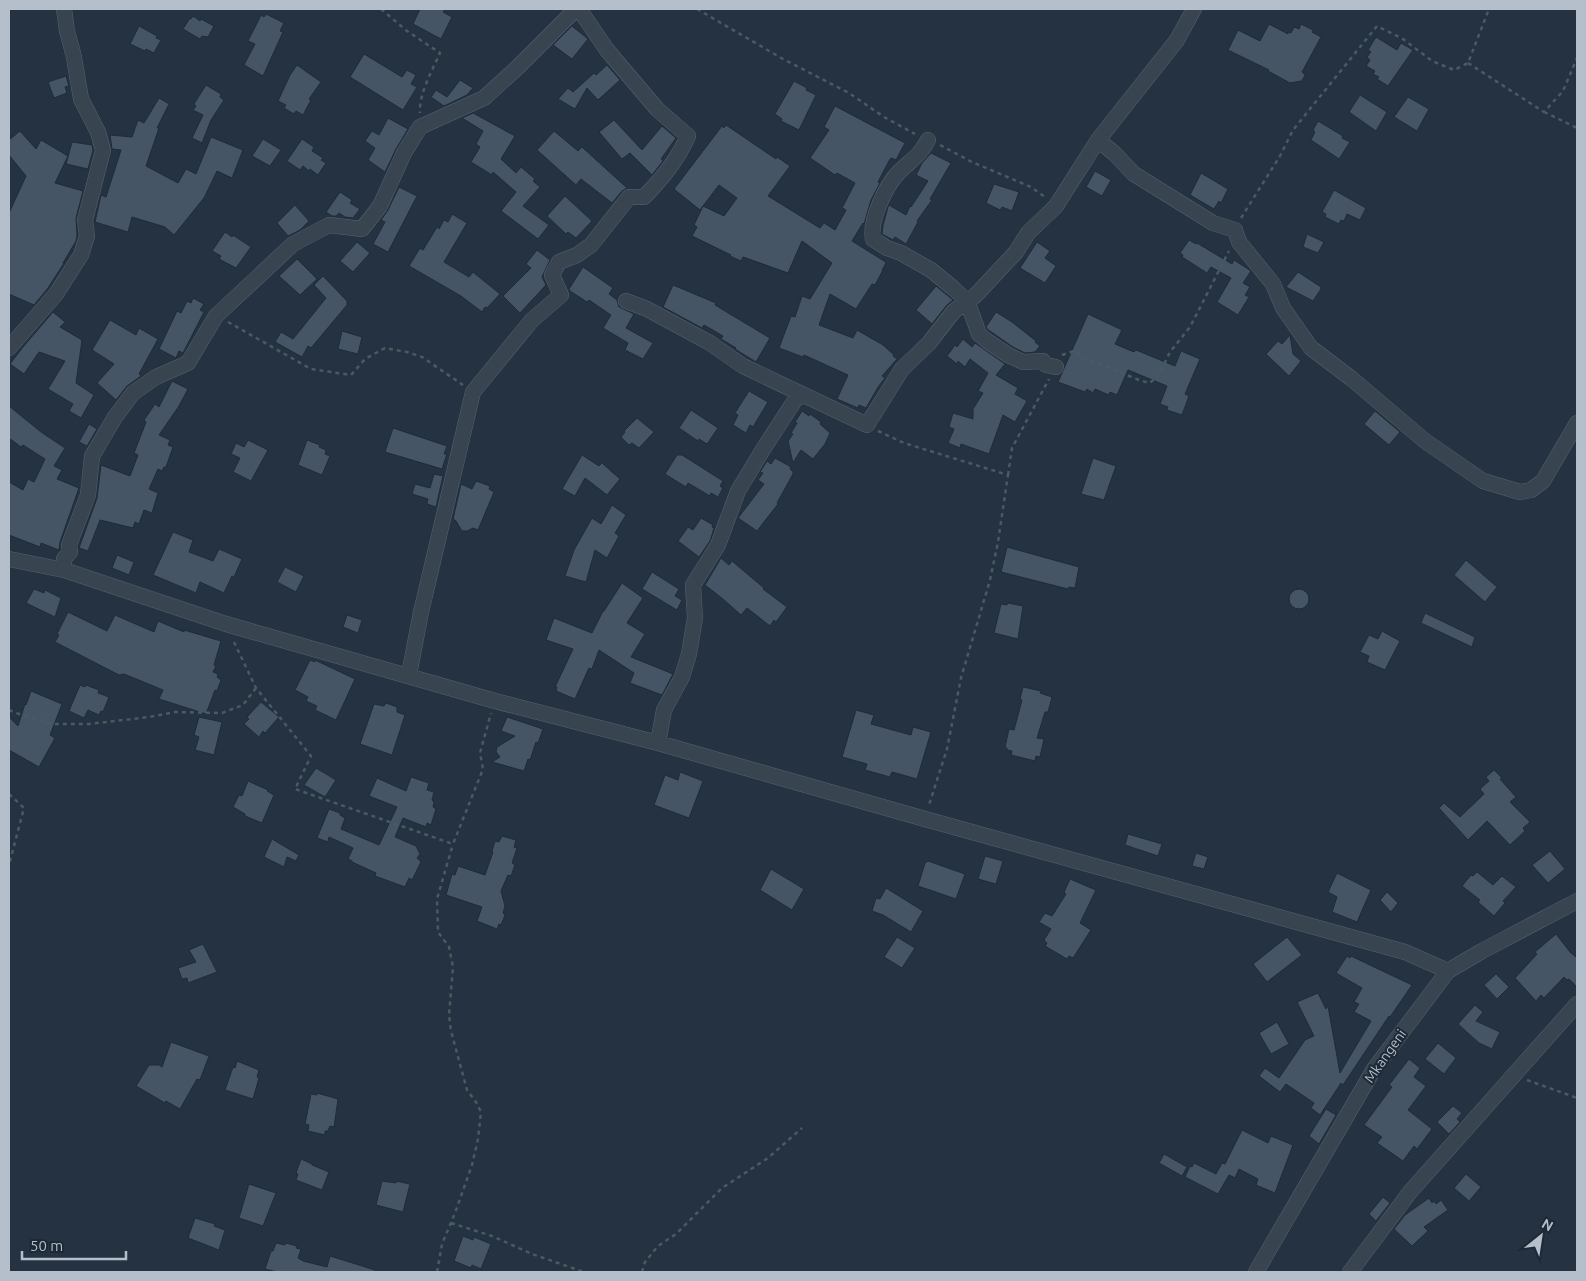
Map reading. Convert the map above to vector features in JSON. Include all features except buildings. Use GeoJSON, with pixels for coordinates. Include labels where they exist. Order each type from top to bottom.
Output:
{"type":"FeatureCollection","features":[{"type":"Feature","properties":{"kind":"street"},"geometry":{"type":"LineString","coordinates":[[9,348],[56,294],[81,255],[87,236],[85,220],[103,150],[98,132],[81,99],[64,9]]}},
{"type":"Feature","properties":{"kind":"street"},"geometry":{"type":"LineString","coordinates":[[64,570],[64,559],[70,552],[69,545],[88,495],[92,456],[133,393],[156,377],[188,363],[216,316],[293,244],[328,225],[362,229],[380,206],[404,154],[420,127],[484,98],[577,9],[607,50],[657,108],[688,136],[682,150],[658,183],[644,197],[629,198],[591,245],[577,255],[559,262],[552,274],[561,295],[532,320],[473,392],[420,612],[409,675]]}},
{"type":"Feature","properties":{"kind":"street"},"geometry":{"type":"LineString","coordinates":[[626,301],[648,309],[710,343],[743,366],[867,425],[902,369],[929,343],[954,311],[975,296],[999,271],[1016,252],[1028,233],[1056,206],[1098,140],[1177,40],[1194,9]]}},
{"type":"Feature","properties":{"kind":"street"},"geometry":{"type":"LineString","coordinates":[[928,140],[914,160],[900,171],[889,184],[877,211],[872,232],[873,239],[931,270],[967,302],[979,334],[987,341],[1008,355],[1023,362],[1043,361],[1046,365],[1056,366]]}},
{"type":"Feature","properties":{"kind":"street"},"geometry":{"type":"LineString","coordinates":[[1098,140],[1134,174],[1212,223],[1235,230],[1239,242],[1273,284],[1282,308],[1311,348],[1352,379],[1425,441],[1483,481],[1520,492],[1532,490],[1543,481],[1577,423]]}},
{"type":"Feature","properties":{"kind":"street"},"geometry":{"type":"LineString","coordinates":[[658,742],[664,710],[682,677],[689,654],[695,618],[693,585],[718,545],[738,491],[762,450],[797,397],[806,396]]}},
{"type":"Feature","properties":{"kind":"street"},"geometry":{"type":"LineString","coordinates":[[9,559],[64,570],[226,624],[495,701],[658,742],[925,819],[1405,952],[1448,971]]}},
{"type":"Feature","properties":{"kind":"street","name":"Mkangeni"},"geometry":{"type":"LineString","coordinates":[[1256,1272],[1374,1069],[1448,971],[1482,951],[1577,902]]}},
{"type":"Feature","properties":{"kind":"street"},"geometry":{"type":"LineString","coordinates":[[1350,1272],[1410,1192],[1577,1004]]}},
{"type":"Feature","properties":{"kind":"path"},"geometry":{"type":"LineString","coordinates":[[382,9],[407,31],[440,53],[426,82],[420,106],[420,127]]}},
{"type":"Feature","properties":{"kind":"path"},"geometry":{"type":"LineString","coordinates":[[697,9],[783,59],[849,93],[884,117],[972,162],[1031,187],[1056,206]]}},
{"type":"Feature","properties":{"kind":"path"},"geometry":{"type":"LineString","coordinates":[[1544,112],[1563,91],[1577,58]]}},
{"type":"Feature","properties":{"kind":"path"},"geometry":{"type":"LineString","coordinates":[[1468,63],[1544,112],[1577,128]]}},
{"type":"Feature","properties":{"kind":"path"},"geometry":{"type":"LineString","coordinates":[[216,316],[311,368],[350,375],[365,359],[385,348],[422,357],[473,392]]}},
{"type":"Feature","properties":{"kind":"path"},"geometry":{"type":"LineString","coordinates":[[867,425],[904,443],[1008,476],[990,580],[961,678],[947,749],[925,819]]}},
{"type":"Feature","properties":{"kind":"path"},"geometry":{"type":"LineString","coordinates":[[226,624],[256,688],[311,756],[295,789],[453,844]]}},
{"type":"Feature","properties":{"kind":"path"},"geometry":{"type":"LineString","coordinates":[[9,710],[54,724],[90,724],[175,712],[222,714],[243,705],[256,688]]}},
{"type":"Feature","properties":{"kind":"path"},"geometry":{"type":"LineString","coordinates":[[437,1272],[442,1244],[472,1165],[478,1139],[481,1112],[467,1090],[451,1031],[449,1015],[453,967],[449,947],[438,932],[437,899],[453,844],[483,769],[480,753],[495,701]]}},
{"type":"Feature","properties":{"kind":"path"},"geometry":{"type":"LineString","coordinates":[[9,794],[24,808],[9,865]]}},
{"type":"Feature","properties":{"kind":"path"},"geometry":{"type":"LineString","coordinates":[[1514,1075],[1577,1098]]}},
{"type":"Feature","properties":{"kind":"path"},"geometry":{"type":"LineString","coordinates":[[642,1272],[645,1262],[658,1246],[676,1234],[722,1188],[768,1158],[802,1128]]}},
{"type":"Feature","properties":{"kind":"path"},"geometry":{"type":"LineString","coordinates":[[451,1224],[492,1236],[532,1254],[584,1272]]}}]}
